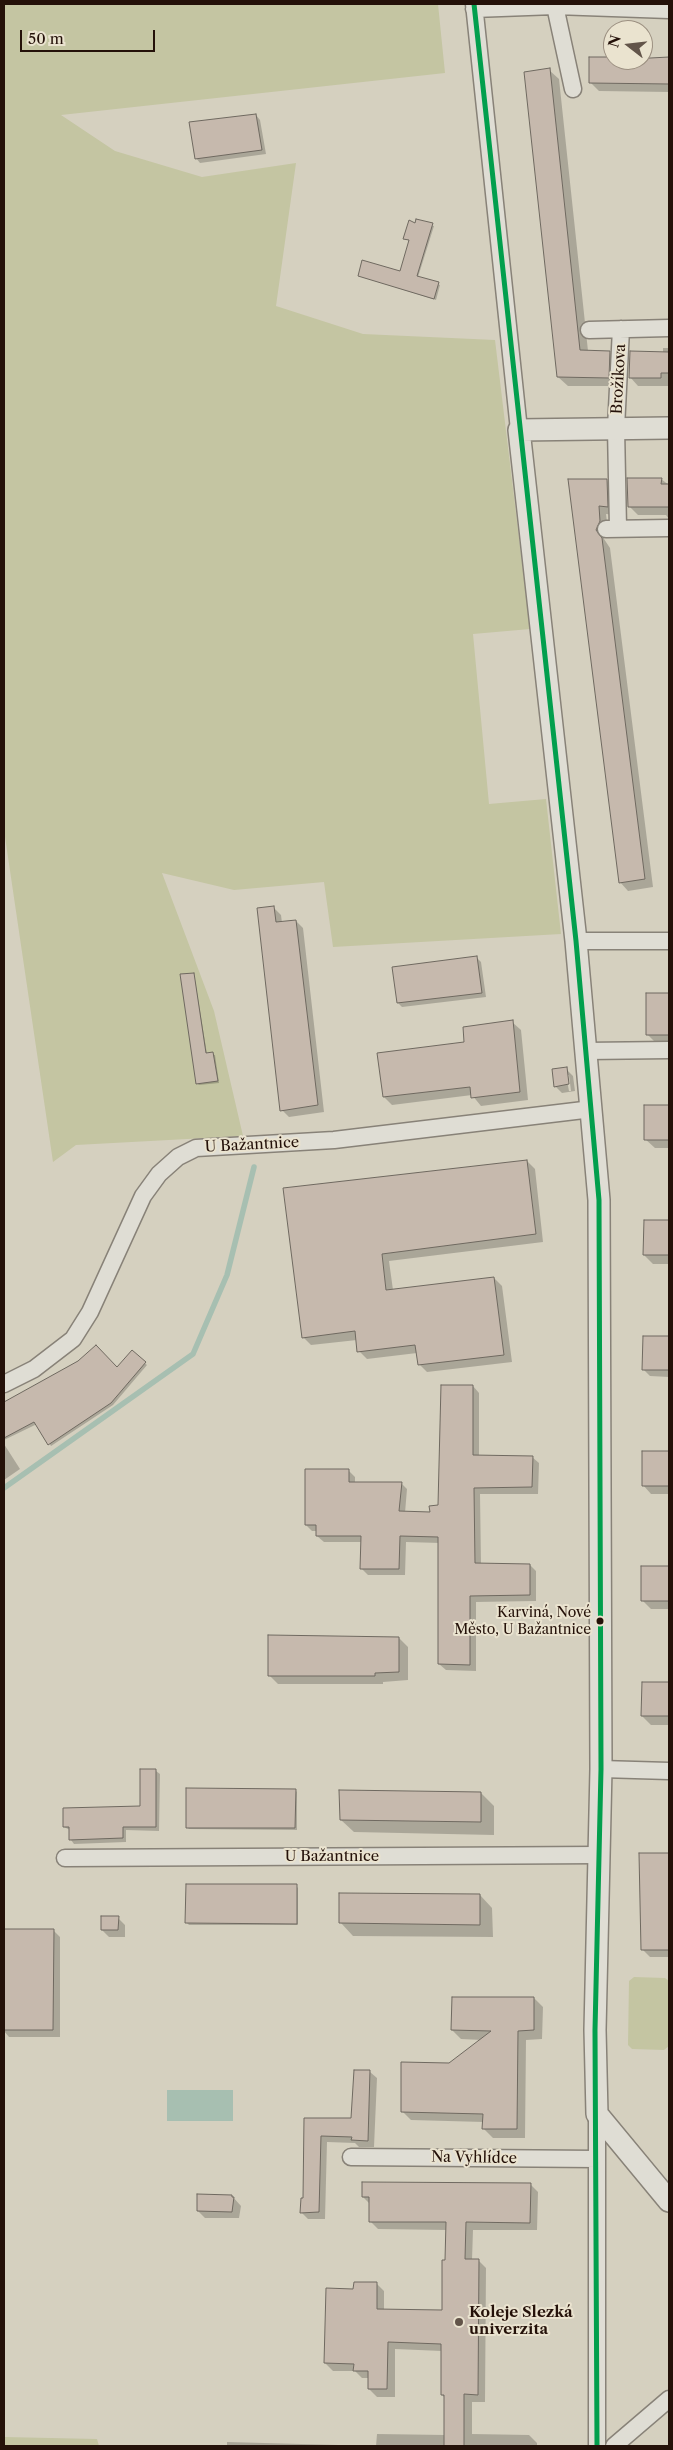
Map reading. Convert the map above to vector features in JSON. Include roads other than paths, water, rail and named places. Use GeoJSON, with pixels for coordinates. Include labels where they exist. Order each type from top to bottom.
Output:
{"type":"FeatureCollection","features":[{"type":"Feature","properties":{"kind":"street"},"geometry":{"type":"LineString","coordinates":[[596,2446],[597,2114],[595,2030],[601,1769],[599,1200],[576,941],[474,6],[555,6],[669,10]]}},
{"type":"Feature","properties":{"kind":"street"},"geometry":{"type":"LineString","coordinates":[[555,6],[573,89]]}},
{"type":"Feature","properties":{"kind":"street","name":"Brožíkova"},"geometry":{"type":"LineString","coordinates":[[589,330],[669,328]]}},
{"type":"Feature","properties":{"kind":"street","name":"Brožíkova"},"geometry":{"type":"LineString","coordinates":[[621,329],[612,529],[669,528]]}},
{"type":"Feature","properties":{"kind":"street"},"geometry":{"type":"LineString","coordinates":[[519,430],[669,428]]}},
{"type":"Feature","properties":{"kind":"street"},"geometry":{"type":"LineString","coordinates":[[576,941],[669,941]]}},
{"type":"Feature","properties":{"kind":"street"},"geometry":{"type":"LineString","coordinates":[[586,1051],[669,1050]]}},
{"type":"Feature","properties":{"kind":"street","name":"U Bažantnice"},"geometry":{"type":"LineString","coordinates":[[4,1384],[34,1369],[73,1339],[90,1312],[143,1196],[159,1174],[184,1154],[196,1148],[334,1140],[592,1110]]}},
{"type":"Feature","properties":{"kind":"street"},"geometry":{"type":"LineString","coordinates":[[601,1769],[669,1771]]}},
{"type":"Feature","properties":{"kind":"street","name":"U Bažantnice"},"geometry":{"type":"LineString","coordinates":[[65,1858],[599,1855]]}},
{"type":"Feature","properties":{"kind":"street"},"geometry":{"type":"LineString","coordinates":[[597,2114],[669,2201]]}},
{"type":"Feature","properties":{"kind":"street","name":"Na Vyhlídce"},"geometry":{"type":"LineString","coordinates":[[351,2157],[597,2160]]}},
{"type":"Feature","properties":{"kind":"street"},"geometry":{"type":"LineString","coordinates":[[614,2446],[669,2399]]}},
{"type":"Feature","properties":{"kind":"waterway"},"geometry":{"type":"LineString","coordinates":[[4,1488],[193,1354],[227,1275],[254,1167]]}},
{"type":"Feature","properties":{"kind":"place","name":"Karviná, Nové Město, U Bažantnice"},"geometry":{"type":"Point","coordinates":[600,1621]}},
{"type":"Feature","properties":{"kind":"place","name":"Koleje Slezká univerzita"},"geometry":{"type":"Point","coordinates":[459,2322]}}]}
